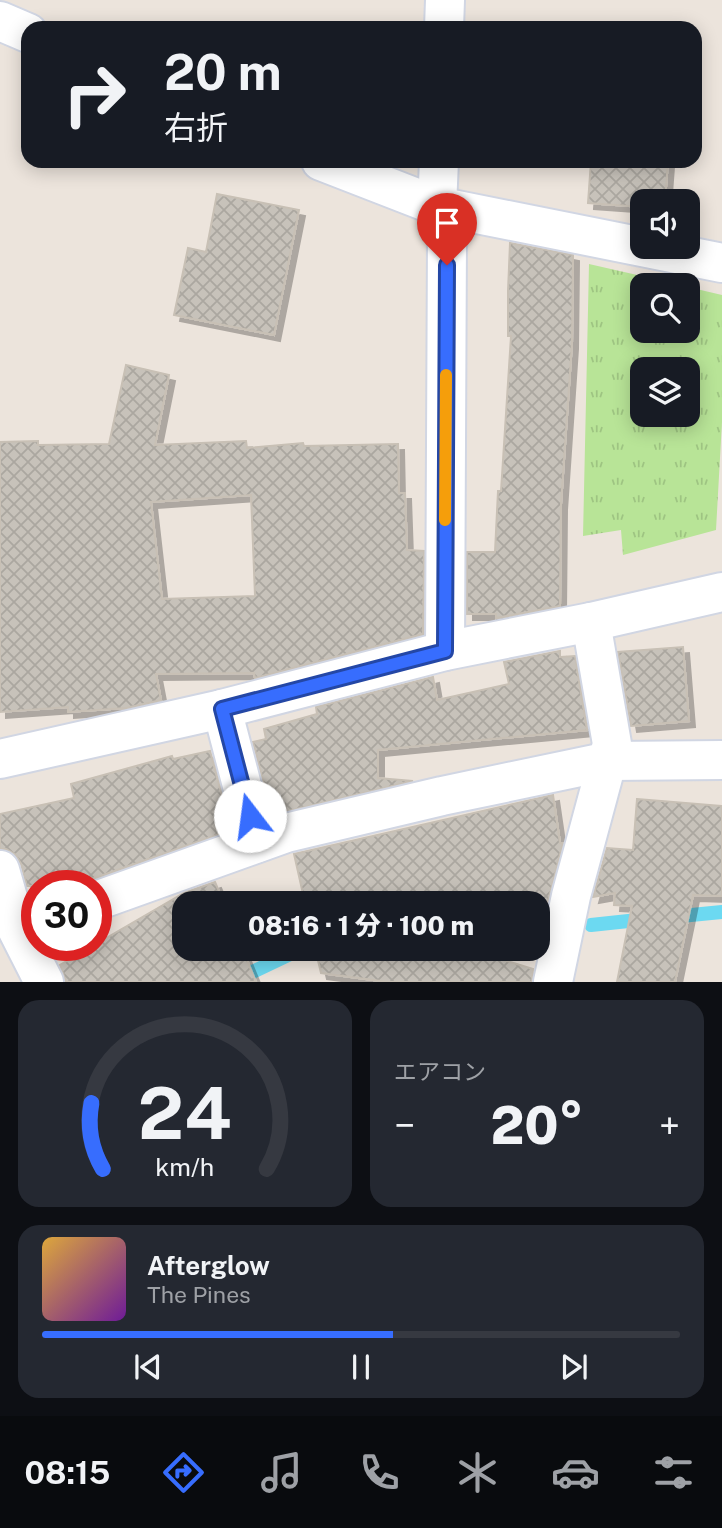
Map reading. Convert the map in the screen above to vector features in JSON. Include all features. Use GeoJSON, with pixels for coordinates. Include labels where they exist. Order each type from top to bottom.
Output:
{"type":"FeatureCollection","features":[{"type":"Feature","properties":{"kind":"street"},"geometry":{"type":"LineString","coordinates":[[444,21],[445,0]]}},
{"type":"Feature","properties":{"kind":"street"},"geometry":{"type":"LineString","coordinates":[[0,20],[21,30]]}},
{"type":"Feature","properties":{"kind":"street"},"geometry":{"type":"LineString","coordinates":[[339,168],[437,206],[722,263]]}},
{"type":"Feature","properties":{"kind":"street"},"geometry":{"type":"LineString","coordinates":[[439,168],[437,206],[447,238],[445,651]]}},
{"type":"Feature","properties":{"kind":"street"},"geometry":{"type":"LineString","coordinates":[[0,759],[222,709],[445,651],[722,592]]}},
{"type":"Feature","properties":{"kind":"street"},"geometry":{"type":"LineString","coordinates":[[553,982],[571,896],[612,744],[591,622]]}},
{"type":"Feature","properties":{"kind":"street"},"geometry":{"type":"LineString","coordinates":[[222,709],[257,842]]}},
{"type":"Feature","properties":{"kind":"street"},"geometry":{"type":"LineString","coordinates":[[112,895],[286,832],[442,796],[609,761],[722,760]]}},
{"type":"Feature","properties":{"kind":"street"},"geometry":{"type":"LineString","coordinates":[[0,870],[21,914]]}},
{"type":"Feature","properties":{"kind":"street"},"geometry":{"type":"LineString","coordinates":[[38,961],[44,982]]}},
{"type":"Feature","properties":{"kind":"green space"},"geometry":{"type":"Polygon","coordinates":[[[589,264],[630,273],[630,343],[700,343],[700,290],[722,295],[722,422],[716,530],[623,555],[621,530],[583,536],[589,264]]]}},
{"type":"Feature","properties":{"kind":"building"},"geometry":{"type":"Polygon","coordinates":[[[590,168],[667,168],[666,189],[630,189],[630,206],[588,203],[590,168]]]}},
{"type":"Feature","properties":{"kind":"building"},"geometry":{"type":"Polygon","coordinates":[[[217,194],[299,210],[274,335],[174,315],[188,248],[206,252],[217,194]]]}},
{"type":"Feature","properties":{"kind":"building"},"geometry":{"type":"Polygon","coordinates":[[[510,243],[573,255],[572,343],[561,504],[560,606],[496,618],[496,614],[467,614],[467,552],[495,552],[511,336],[508,336],[510,243]]]}},
{"type":"Feature","properties":{"kind":"building"},"geometry":{"type":"Polygon","coordinates":[[[126,365],[169,375],[155,445],[246,441],[247,448],[303,443],[304,446],[398,444],[399,493],[405,493],[407,550],[424,551],[423,634],[255,678],[254,673],[156,674],[161,700],[126,708],[68,712],[68,707],[0,712],[0,442],[38,441],[38,445],[109,444],[126,365]],[[251,495],[151,502],[162,599],[255,596],[251,495]]]}},
{"type":"Feature","properties":{"kind":"building"},"geometry":{"type":"Polygon","coordinates":[[[683,647],[689,721],[631,726],[618,652],[683,647]]]}},
{"type":"Feature","properties":{"kind":"building"},"geometry":{"type":"Polygon","coordinates":[[[560,651],[560,657],[575,656],[587,730],[378,750],[378,778],[413,781],[272,815],[253,742],[266,739],[264,729],[317,714],[316,707],[433,677],[437,700],[509,684],[504,662],[560,651]]]}},
{"type":"Feature","properties":{"kind":"building"},"geometry":{"type":"Polygon","coordinates":[[[210,751],[231,830],[112,872],[23,870],[16,855],[6,849],[0,849],[0,814],[74,798],[71,784],[172,756],[173,759],[210,751]]]}},
{"type":"Feature","properties":{"kind":"building"},"geometry":{"type":"Polygon","coordinates":[[[553,795],[560,843],[563,843],[550,893],[550,891],[302,891],[294,854],[553,795]]]}},
{"type":"Feature","properties":{"kind":"building"},"geometry":{"type":"Polygon","coordinates":[[[637,799],[722,806],[722,896],[693,895],[675,982],[617,982],[632,906],[614,905],[615,893],[593,897],[607,848],[633,850],[637,799]]]}},
{"type":"Feature","properties":{"kind":"building"},"geometry":{"type":"Polygon","coordinates":[[[215,882],[219,891],[190,891],[215,882]]]}},
{"type":"Feature","properties":{"kind":"building"},"geometry":{"type":"Polygon","coordinates":[[[172,900],[172,961],[247,961],[256,982],[66,982],[60,965],[67,961],[112,961],[112,935],[172,900]]]}},
{"type":"Feature","properties":{"kind":"building"},"geometry":{"type":"Polygon","coordinates":[[[318,961],[507,961],[533,969],[532,982],[388,982],[321,973],[318,961]]]}},
{"type":"Feature","properties":{"kind":"waterway"},"geometry":{"type":"LineString","coordinates":[[671,917],[722,912]]}},
{"type":"Feature","properties":{"kind":"waterway"},"geometry":{"type":"LineString","coordinates":[[591,925],[647,919]]}},
{"type":"Feature","properties":{"kind":"waterway"},"geometry":{"type":"LineString","coordinates":[[231,982],[275,961]]}},
{"type":"Feature","properties":{"kind":"slow traffic"},"geometry":{"type":"LineString","coordinates":[[445,520],[446,375]]}},
{"type":"Feature","properties":{"kind":"route"},"geometry":{"type":"LineString","coordinates":[[250,816],[222,709],[445,651],[447,265]]}}]}
